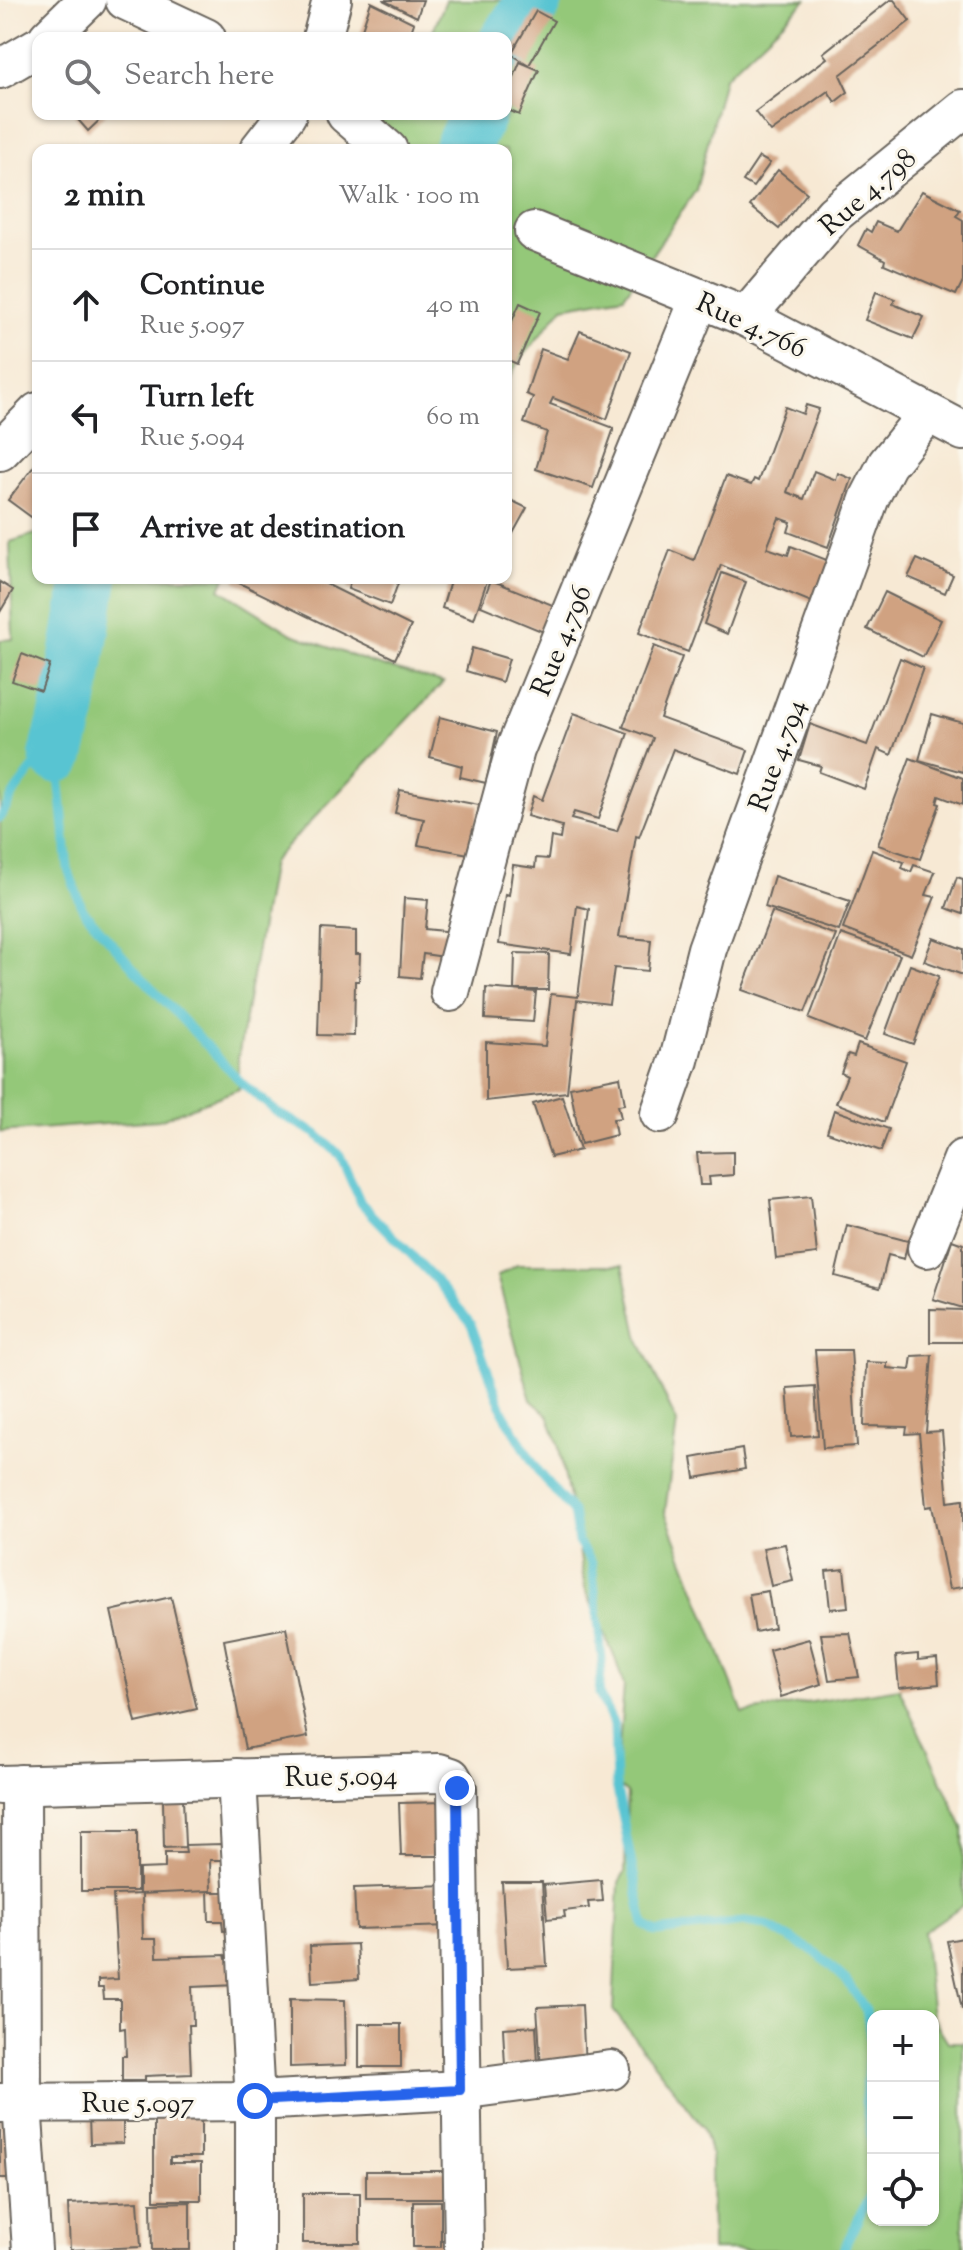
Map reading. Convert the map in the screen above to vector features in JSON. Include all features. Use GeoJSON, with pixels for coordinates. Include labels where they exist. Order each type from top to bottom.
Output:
{"type":"FeatureCollection","features":[{"type":"Feature","properties":{"kind":"street"},"geometry":{"type":"LineString","coordinates":[[54,32],[87,0]]}},
{"type":"Feature","properties":{"kind":"street"},"geometry":{"type":"LineString","coordinates":[[125,0],[193,32]]}},
{"type":"Feature","properties":{"kind":"street"},"geometry":{"type":"LineString","coordinates":[[324,32],[332,0]]}},
{"type":"Feature","properties":{"kind":"street"},"geometry":{"type":"LineString","coordinates":[[0,69],[32,50]]}},
{"type":"Feature","properties":{"kind":"street"},"geometry":{"type":"LineString","coordinates":[[264,144],[282,120]]}},
{"type":"Feature","properties":{"kind":"street"},"geometry":{"type":"LineString","coordinates":[[353,120],[381,144]]}},
{"type":"Feature","properties":{"kind":"street","name":"Rue 4.798"},"geometry":{"type":"LineString","coordinates":[[746,317],[834,214],[956,122]]}},
{"type":"Feature","properties":{"kind":"street","name":"Rue 4.766"},"geometry":{"type":"LineString","coordinates":[[534,231],[746,317],[963,431]]}},
{"type":"Feature","properties":{"kind":"street","name":"Rue 4.796"},"geometry":{"type":"LineString","coordinates":[[450,992],[515,750],[700,298]]}},
{"type":"Feature","properties":{"kind":"street","name":"Rue 4.794"},"geometry":{"type":"LineString","coordinates":[[660,1114],[679,1060],[707,949],[870,497],[887,464],[928,413]]}},
{"type":"Feature","properties":{"kind":"street"},"geometry":{"type":"LineString","coordinates":[[0,451],[32,418]]}},
{"type":"Feature","properties":{"kind":"street"},"geometry":{"type":"LineString","coordinates":[[927,1248],[963,1159]]}},
{"type":"Feature","properties":{"kind":"street","name":"Rue 5.094"},"geometry":{"type":"LineString","coordinates":[[237,1778],[439,1773],[451,1777],[457,1788],[464,2250]]}},
{"type":"Feature","properties":{"kind":"street"},"geometry":{"type":"LineString","coordinates":[[32,2250],[11,2103],[10,1784],[237,1778],[255,2101],[255,2250]]}},
{"type":"Feature","properties":{"kind":"street","name":"Rue 5.097"},"geometry":{"type":"LineString","coordinates":[[11,2103],[255,2101],[460,2090],[611,2070]]}},
{"type":"Feature","properties":{"kind":"green space"},"geometry":{"type":"Polygon","coordinates":[[[446,0],[806,0],[724,78],[696,190],[624,296],[563,307],[512,373],[512,144],[370,144],[374,127],[385,120],[512,120],[512,32],[433,32],[446,0]]]}},
{"type":"Feature","properties":{"kind":"green space"},"geometry":{"type":"Polygon","coordinates":[[[32,535],[32,584],[222,584],[220,589],[292,634],[372,663],[443,683],[272,862],[238,1058],[239,1089],[159,1120],[0,1132],[0,640],[13,639],[10,542],[32,535]]]}},
{"type":"Feature","properties":{"kind":"green space"},"geometry":{"type":"Polygon","coordinates":[[[517,1265],[623,1265],[639,1340],[677,1423],[665,1512],[743,1713],[899,1688],[963,1828],[963,1905],[923,1932],[931,2010],[867,2010],[867,2226],[939,2226],[939,2028],[948,2042],[963,2042],[963,2250],[712,2250],[711,2155],[703,2127],[613,2010],[619,1882],[625,1872],[627,1793],[616,1784],[624,1686],[585,1589],[558,1443],[548,1415],[531,1400],[497,1276],[517,1265]]]}},
{"type":"Feature","properties":{"kind":"building"},"geometry":{"type":"Polygon","coordinates":[[[383,0],[423,0],[417,17],[383,0]]]}},
{"type":"Feature","properties":{"kind":"building"},"geometry":{"type":"Polygon","coordinates":[[[894,0],[910,21],[840,75],[848,92],[835,102],[828,91],[771,132],[755,112],[827,58],[823,53],[894,0]]]}},
{"type":"Feature","properties":{"kind":"building"},"geometry":{"type":"Polygon","coordinates":[[[371,2],[414,23],[411,32],[361,32],[371,2]]]}},
{"type":"Feature","properties":{"kind":"building"},"geometry":{"type":"Polygon","coordinates":[[[536,11],[554,21],[529,65],[512,52],[536,11]]]}},
{"type":"Feature","properties":{"kind":"building"},"geometry":{"type":"Polygon","coordinates":[[[520,62],[539,70],[519,115],[512,112],[512,82],[520,62]]]}},
{"type":"Feature","properties":{"kind":"building"},"geometry":{"type":"Polygon","coordinates":[[[78,120],[100,120],[88,131],[78,120]]]}},
{"type":"Feature","properties":{"kind":"building"},"geometry":{"type":"Polygon","coordinates":[[[759,157],[770,163],[753,187],[743,181],[759,157]]]}},
{"type":"Feature","properties":{"kind":"building"},"geometry":{"type":"Polygon","coordinates":[[[778,170],[807,193],[779,229],[750,206],[778,170]]]}},
{"type":"Feature","properties":{"kind":"building"},"geometry":{"type":"Polygon","coordinates":[[[922,191],[960,210],[956,216],[963,220],[963,281],[956,295],[884,264],[885,260],[858,245],[866,229],[871,232],[876,222],[897,231],[922,191]]]}},
{"type":"Feature","properties":{"kind":"building"},"geometry":{"type":"Polygon","coordinates":[[[876,292],[895,299],[893,304],[924,317],[913,339],[865,320],[876,292]]]}},
{"type":"Feature","properties":{"kind":"building"},"geometry":{"type":"Polygon","coordinates":[[[520,303],[540,312],[517,364],[512,362],[512,321],[520,303]]]}},
{"type":"Feature","properties":{"kind":"building"},"geometry":{"type":"Polygon","coordinates":[[[580,331],[631,351],[607,419],[553,398],[550,404],[614,428],[593,488],[536,469],[547,432],[524,423],[533,397],[526,394],[541,349],[568,359],[580,331]]]}},
{"type":"Feature","properties":{"kind":"building"},"geometry":{"type":"Polygon","coordinates":[[[806,405],[819,409],[787,492],[804,499],[814,471],[836,480],[838,473],[852,479],[828,547],[788,532],[791,522],[779,518],[767,548],[788,555],[791,546],[837,564],[821,606],[721,565],[688,652],[639,633],[670,550],[694,560],[726,476],[751,485],[754,479],[758,481],[785,407],[803,414],[806,405]]]}},
{"type":"Feature","properties":{"kind":"building"},"geometry":{"type":"Polygon","coordinates":[[[32,469],[32,518],[8,500],[32,469]]]}},
{"type":"Feature","properties":{"kind":"building"},"geometry":{"type":"Polygon","coordinates":[[[512,501],[527,508],[512,535],[512,501]]]}},
{"type":"Feature","properties":{"kind":"building"},"geometry":{"type":"Polygon","coordinates":[[[917,559],[953,575],[945,593],[908,577],[917,559]]]}},
{"type":"Feature","properties":{"kind":"building"},"geometry":{"type":"Polygon","coordinates":[[[722,573],[746,582],[727,634],[704,624],[722,573]]]}},
{"type":"Feature","properties":{"kind":"building"},"geometry":{"type":"Polygon","coordinates":[[[0,582],[13,590],[0,612],[0,582]]]}},
{"type":"Feature","properties":{"kind":"building"},"geometry":{"type":"Polygon","coordinates":[[[241,584],[326,584],[411,626],[395,659],[241,584]]]}},
{"type":"Feature","properties":{"kind":"building"},"geometry":{"type":"Polygon","coordinates":[[[349,584],[398,584],[390,605],[348,589],[349,584]]]}},
{"type":"Feature","properties":{"kind":"building"},"geometry":{"type":"Polygon","coordinates":[[[449,584],[486,584],[474,619],[442,608],[449,584]]]}},
{"type":"Feature","properties":{"kind":"building"},"geometry":{"type":"Polygon","coordinates":[[[489,584],[501,584],[555,606],[546,633],[481,606],[489,584]]]}},
{"type":"Feature","properties":{"kind":"building"},"geometry":{"type":"Polygon","coordinates":[[[885,592],[941,620],[923,657],[867,629],[885,592]]]}},
{"type":"Feature","properties":{"kind":"building"},"geometry":{"type":"Polygon","coordinates":[[[654,646],[682,657],[660,718],[748,750],[740,774],[673,749],[639,837],[636,836],[619,937],[651,940],[648,971],[614,968],[609,1004],[577,1000],[567,1092],[486,1101],[486,1042],[545,1046],[551,994],[578,997],[589,909],[577,906],[571,954],[499,944],[505,894],[509,895],[513,865],[535,868],[536,858],[548,859],[551,837],[560,839],[562,826],[527,816],[533,796],[542,800],[574,713],[628,733],[598,819],[574,812],[571,819],[617,831],[653,738],[623,727],[654,646]]]}},
{"type":"Feature","properties":{"kind":"building"},"geometry":{"type":"Polygon","coordinates":[[[472,648],[509,659],[502,682],[466,671],[472,648]]]}},
{"type":"Feature","properties":{"kind":"building"},"geometry":{"type":"Polygon","coordinates":[[[22,654],[50,665],[41,691],[12,681],[22,654]]]}},
{"type":"Feature","properties":{"kind":"building"},"geometry":{"type":"Polygon","coordinates":[[[900,658],[923,668],[891,755],[878,749],[864,789],[819,772],[821,766],[799,760],[810,724],[867,745],[900,658]]]}},
{"type":"Feature","properties":{"kind":"building"},"geometry":{"type":"Polygon","coordinates":[[[932,714],[963,723],[963,772],[919,760],[932,714]]]}},
{"type":"Feature","properties":{"kind":"building"},"geometry":{"type":"Polygon","coordinates":[[[440,717],[497,732],[486,783],[460,777],[462,766],[430,757],[440,717]]]}},
{"type":"Feature","properties":{"kind":"building"},"geometry":{"type":"Polygon","coordinates":[[[910,758],[963,778],[963,805],[939,796],[937,803],[940,804],[920,859],[878,845],[910,758]]]}},
{"type":"Feature","properties":{"kind":"building"},"geometry":{"type":"Polygon","coordinates":[[[400,790],[479,805],[475,830],[480,856],[418,845],[424,819],[395,813],[400,790]]]}},
{"type":"Feature","properties":{"kind":"building"},"geometry":{"type":"Polygon","coordinates":[[[872,850],[904,862],[902,868],[911,872],[914,865],[935,872],[926,895],[935,897],[911,955],[843,929],[872,850]]]}},
{"type":"Feature","properties":{"kind":"building"},"geometry":{"type":"Polygon","coordinates":[[[774,876],[850,901],[839,931],[765,907],[774,876]]]}},
{"type":"Feature","properties":{"kind":"building"},"geometry":{"type":"Polygon","coordinates":[[[957,877],[963,879],[963,914],[946,908],[957,877]]]}},
{"type":"Feature","properties":{"kind":"building"},"geometry":{"type":"Polygon","coordinates":[[[404,898],[428,900],[425,929],[454,932],[452,958],[423,954],[420,978],[400,976],[404,898]]]}},
{"type":"Feature","properties":{"kind":"building"},"geometry":{"type":"Polygon","coordinates":[[[772,912],[836,935],[805,1012],[742,990],[772,912]]]}},
{"type":"Feature","properties":{"kind":"building"},"geometry":{"type":"Polygon","coordinates":[[[321,929],[356,931],[356,954],[360,954],[359,981],[355,981],[354,1036],[318,1035],[321,929]]]}},
{"type":"Feature","properties":{"kind":"building"},"geometry":{"type":"Polygon","coordinates":[[[841,934],[900,955],[865,1041],[809,1019],[841,934]]]}},
{"type":"Feature","properties":{"kind":"building"},"geometry":{"type":"Polygon","coordinates":[[[933,938],[963,949],[963,975],[924,961],[933,938]]]}},
{"type":"Feature","properties":{"kind":"building"},"geometry":{"type":"Polygon","coordinates":[[[515,953],[549,954],[548,990],[514,990],[515,953]]]}},
{"type":"Feature","properties":{"kind":"building"},"geometry":{"type":"Polygon","coordinates":[[[910,965],[939,976],[913,1044],[885,1034],[910,965]]]}},
{"type":"Feature","properties":{"kind":"building"},"geometry":{"type":"Polygon","coordinates":[[[486,988],[536,992],[533,1022],[485,1019],[486,988]]]}},
{"type":"Feature","properties":{"kind":"building"},"geometry":{"type":"Polygon","coordinates":[[[858,1044],[906,1061],[884,1122],[836,1103],[847,1076],[841,1073],[848,1054],[854,1056],[858,1044]]]}},
{"type":"Feature","properties":{"kind":"building"},"geometry":{"type":"Polygon","coordinates":[[[620,1077],[625,1104],[618,1105],[621,1118],[613,1119],[616,1135],[581,1144],[570,1087],[620,1077]]]}},
{"type":"Feature","properties":{"kind":"building"},"geometry":{"type":"Polygon","coordinates":[[[562,1096],[580,1150],[551,1157],[533,1104],[562,1096]]]}},
{"type":"Feature","properties":{"kind":"building"},"geometry":{"type":"Polygon","coordinates":[[[834,1110],[889,1129],[881,1151],[827,1132],[834,1110]]]}},
{"type":"Feature","properties":{"kind":"building"},"geometry":{"type":"Polygon","coordinates":[[[733,1152],[733,1175],[709,1177],[710,1185],[700,1185],[697,1153],[733,1152]]]}},
{"type":"Feature","properties":{"kind":"building"},"geometry":{"type":"Polygon","coordinates":[[[811,1196],[817,1254],[776,1259],[770,1200],[811,1196]]]}},
{"type":"Feature","properties":{"kind":"building"},"geometry":{"type":"Polygon","coordinates":[[[847,1225],[908,1241],[904,1259],[888,1255],[880,1288],[835,1276],[847,1225]]]}},
{"type":"Feature","properties":{"kind":"building"},"geometry":{"type":"Polygon","coordinates":[[[952,1240],[963,1244],[963,1308],[933,1299],[952,1240]]]}},
{"type":"Feature","properties":{"kind":"building"},"geometry":{"type":"Polygon","coordinates":[[[930,1309],[963,1310],[963,1342],[930,1342],[930,1309]]]}},
{"type":"Feature","properties":{"kind":"building"},"geometry":{"type":"Polygon","coordinates":[[[815,1350],[851,1350],[857,1446],[823,1448],[815,1350]]]}},
{"type":"Feature","properties":{"kind":"building"},"geometry":{"type":"Polygon","coordinates":[[[932,1355],[926,1432],[942,1431],[948,1502],[963,1500],[963,1587],[949,1589],[932,1506],[926,1507],[919,1433],[906,1434],[907,1427],[864,1426],[866,1362],[887,1363],[887,1368],[910,1370],[912,1356],[932,1355]]]}},
{"type":"Feature","properties":{"kind":"building"},"geometry":{"type":"Polygon","coordinates":[[[815,1386],[818,1435],[791,1437],[787,1388],[815,1386]]]}},
{"type":"Feature","properties":{"kind":"building"},"geometry":{"type":"Polygon","coordinates":[[[742,1449],[745,1469],[695,1478],[692,1458],[742,1449]]]}},
{"type":"Feature","properties":{"kind":"building"},"geometry":{"type":"Polygon","coordinates":[[[785,1544],[793,1581],[771,1586],[763,1548],[785,1544]]]}},
{"type":"Feature","properties":{"kind":"building"},"geometry":{"type":"Polygon","coordinates":[[[844,1569],[848,1607],[830,1609],[826,1571],[844,1569]]]}},
{"type":"Feature","properties":{"kind":"building"},"geometry":{"type":"Polygon","coordinates":[[[768,1591],[774,1628],[755,1632],[749,1594],[768,1591]]]}},
{"type":"Feature","properties":{"kind":"building"},"geometry":{"type":"Polygon","coordinates":[[[171,1597],[197,1709],[136,1723],[111,1611],[171,1597]]]}},
{"type":"Feature","properties":{"kind":"building"},"geometry":{"type":"Polygon","coordinates":[[[286,1628],[308,1737],[245,1749],[224,1640],[286,1628]]]}},
{"type":"Feature","properties":{"kind":"building"},"geometry":{"type":"Polygon","coordinates":[[[850,1633],[859,1677],[829,1680],[821,1634],[850,1633]]]}},
{"type":"Feature","properties":{"kind":"building"},"geometry":{"type":"Polygon","coordinates":[[[809,1639],[821,1684],[781,1697],[769,1650],[809,1639]]]}},
{"type":"Feature","properties":{"kind":"building"},"geometry":{"type":"Polygon","coordinates":[[[918,1654],[918,1660],[937,1658],[939,1684],[899,1688],[896,1656],[918,1654]]]}},
{"type":"Feature","properties":{"kind":"building"},"geometry":{"type":"Polygon","coordinates":[[[183,1799],[185,1847],[164,1848],[163,1800],[183,1799]]]}},
{"type":"Feature","properties":{"kind":"building"},"geometry":{"type":"Polygon","coordinates":[[[448,1802],[449,1856],[401,1856],[399,1803],[448,1802]]]}},
{"type":"Feature","properties":{"kind":"building"},"geometry":{"type":"Polygon","coordinates":[[[81,1831],[137,1831],[137,1891],[81,1891],[81,1831]]]}},
{"type":"Feature","properties":{"kind":"building"},"geometry":{"type":"Polygon","coordinates":[[[223,1844],[223,1860],[210,1860],[211,1892],[234,1892],[235,1930],[223,1931],[222,1921],[209,1921],[208,1891],[139,1894],[139,1869],[165,1868],[165,1853],[186,1853],[185,1845],[223,1844]]]}},
{"type":"Feature","properties":{"kind":"building"},"geometry":{"type":"Polygon","coordinates":[[[601,1880],[603,1901],[588,1902],[589,1908],[564,1911],[565,1917],[547,1919],[544,1885],[601,1880]]]}},
{"type":"Feature","properties":{"kind":"building"},"geometry":{"type":"Polygon","coordinates":[[[502,1882],[542,1882],[547,1966],[507,1968],[502,1882]]]}},
{"type":"Feature","properties":{"kind":"building"},"geometry":{"type":"Polygon","coordinates":[[[448,1885],[449,1926],[356,1929],[354,1888],[448,1885]]]}},
{"type":"Feature","properties":{"kind":"building"},"geometry":{"type":"Polygon","coordinates":[[[142,1894],[143,1939],[156,1939],[157,1957],[225,1955],[226,1959],[236,1958],[237,1985],[192,1987],[193,2025],[189,2025],[191,2074],[145,2076],[145,2081],[122,2081],[122,2056],[126,2056],[125,2028],[120,2029],[120,1999],[104,1999],[103,1988],[98,1988],[98,1980],[118,1979],[113,1895],[142,1894]]]}},
{"type":"Feature","properties":{"kind":"building"},"geometry":{"type":"Polygon","coordinates":[[[963,1938],[963,2009],[962,2009],[947,1941],[963,1938]]]}},
{"type":"Feature","properties":{"kind":"building"},"geometry":{"type":"Polygon","coordinates":[[[357,1944],[359,1979],[312,1982],[310,1946],[357,1944]]]}},
{"type":"Feature","properties":{"kind":"building"},"geometry":{"type":"Polygon","coordinates":[[[290,1999],[345,2000],[346,2065],[290,2067],[290,1999]]]}},
{"type":"Feature","properties":{"kind":"building"},"geometry":{"type":"Polygon","coordinates":[[[582,2005],[585,2066],[541,2068],[537,2007],[582,2005]]]}},
{"type":"Feature","properties":{"kind":"building"},"geometry":{"type":"Polygon","coordinates":[[[359,2024],[401,2024],[401,2067],[359,2067],[359,2024]]]}},
{"type":"Feature","properties":{"kind":"building"},"geometry":{"type":"Polygon","coordinates":[[[536,2026],[538,2064],[505,2066],[503,2028],[536,2026]]]}},
{"type":"Feature","properties":{"kind":"building"},"geometry":{"type":"Polygon","coordinates":[[[201,2111],[201,2157],[170,2157],[170,2163],[201,2163],[201,2200],[154,2200],[154,2112],[201,2111]]]}},
{"type":"Feature","properties":{"kind":"building"},"geometry":{"type":"Polygon","coordinates":[[[89,2117],[123,2117],[123,2143],[90,2144],[89,2117]]]}},
{"type":"Feature","properties":{"kind":"building"},"geometry":{"type":"Polygon","coordinates":[[[0,2119],[7,2119],[10,2178],[0,2178],[0,2119]]]}},
{"type":"Feature","properties":{"kind":"building"},"geometry":{"type":"Polygon","coordinates":[[[366,2171],[459,2171],[459,2198],[366,2198],[366,2171]]]}},
{"type":"Feature","properties":{"kind":"building"},"geometry":{"type":"Polygon","coordinates":[[[303,2193],[360,2193],[360,2243],[303,2243],[303,2193]]]}},
{"type":"Feature","properties":{"kind":"building"},"geometry":{"type":"Polygon","coordinates":[[[138,2201],[141,2247],[70,2250],[68,2204],[138,2201]]]}},
{"type":"Feature","properties":{"kind":"building"},"geometry":{"type":"Polygon","coordinates":[[[413,2201],[441,2201],[441,2247],[413,2247],[413,2201]]]}},
{"type":"Feature","properties":{"kind":"building"},"geometry":{"type":"Polygon","coordinates":[[[190,2202],[190,2250],[152,2250],[151,2203],[190,2202]]]}},
{"type":"Feature","properties":{"kind":"waterway"},"geometry":{"type":"LineString","coordinates":[[512,34],[535,0]]}},
{"type":"Feature","properties":{"kind":"waterway"},"geometry":{"type":"LineString","coordinates":[[464,144],[475,120]]}},
{"type":"Feature","properties":{"kind":"waterway"},"geometry":{"type":"LineString","coordinates":[[57,755],[68,712],[89,584]]}},
{"type":"Feature","properties":{"kind":"waterway"},"geometry":{"type":"LineString","coordinates":[[0,818],[32,769],[57,755],[68,869],[83,910],[243,1084],[278,1113],[315,1133],[340,1155],[361,1203],[435,1279],[471,1324],[503,1412],[539,1473],[573,1512],[578,1542],[592,1563],[602,1659],[599,1694],[614,1725],[616,1784],[644,1925],[656,1932],[745,1922],[765,1925],[815,1952],[846,1980],[866,2010],[871,2041],[865,2099],[867,2112]]}},
{"type":"Feature","properties":{"kind":"waterway"},"geometry":{"type":"LineString","coordinates":[[843,2250],[867,2201]]}},
{"type":"Feature","properties":{"kind":"route"},"geometry":{"type":"LineString","coordinates":[[255,2101],[460,2090],[457,1788]]}}]}
